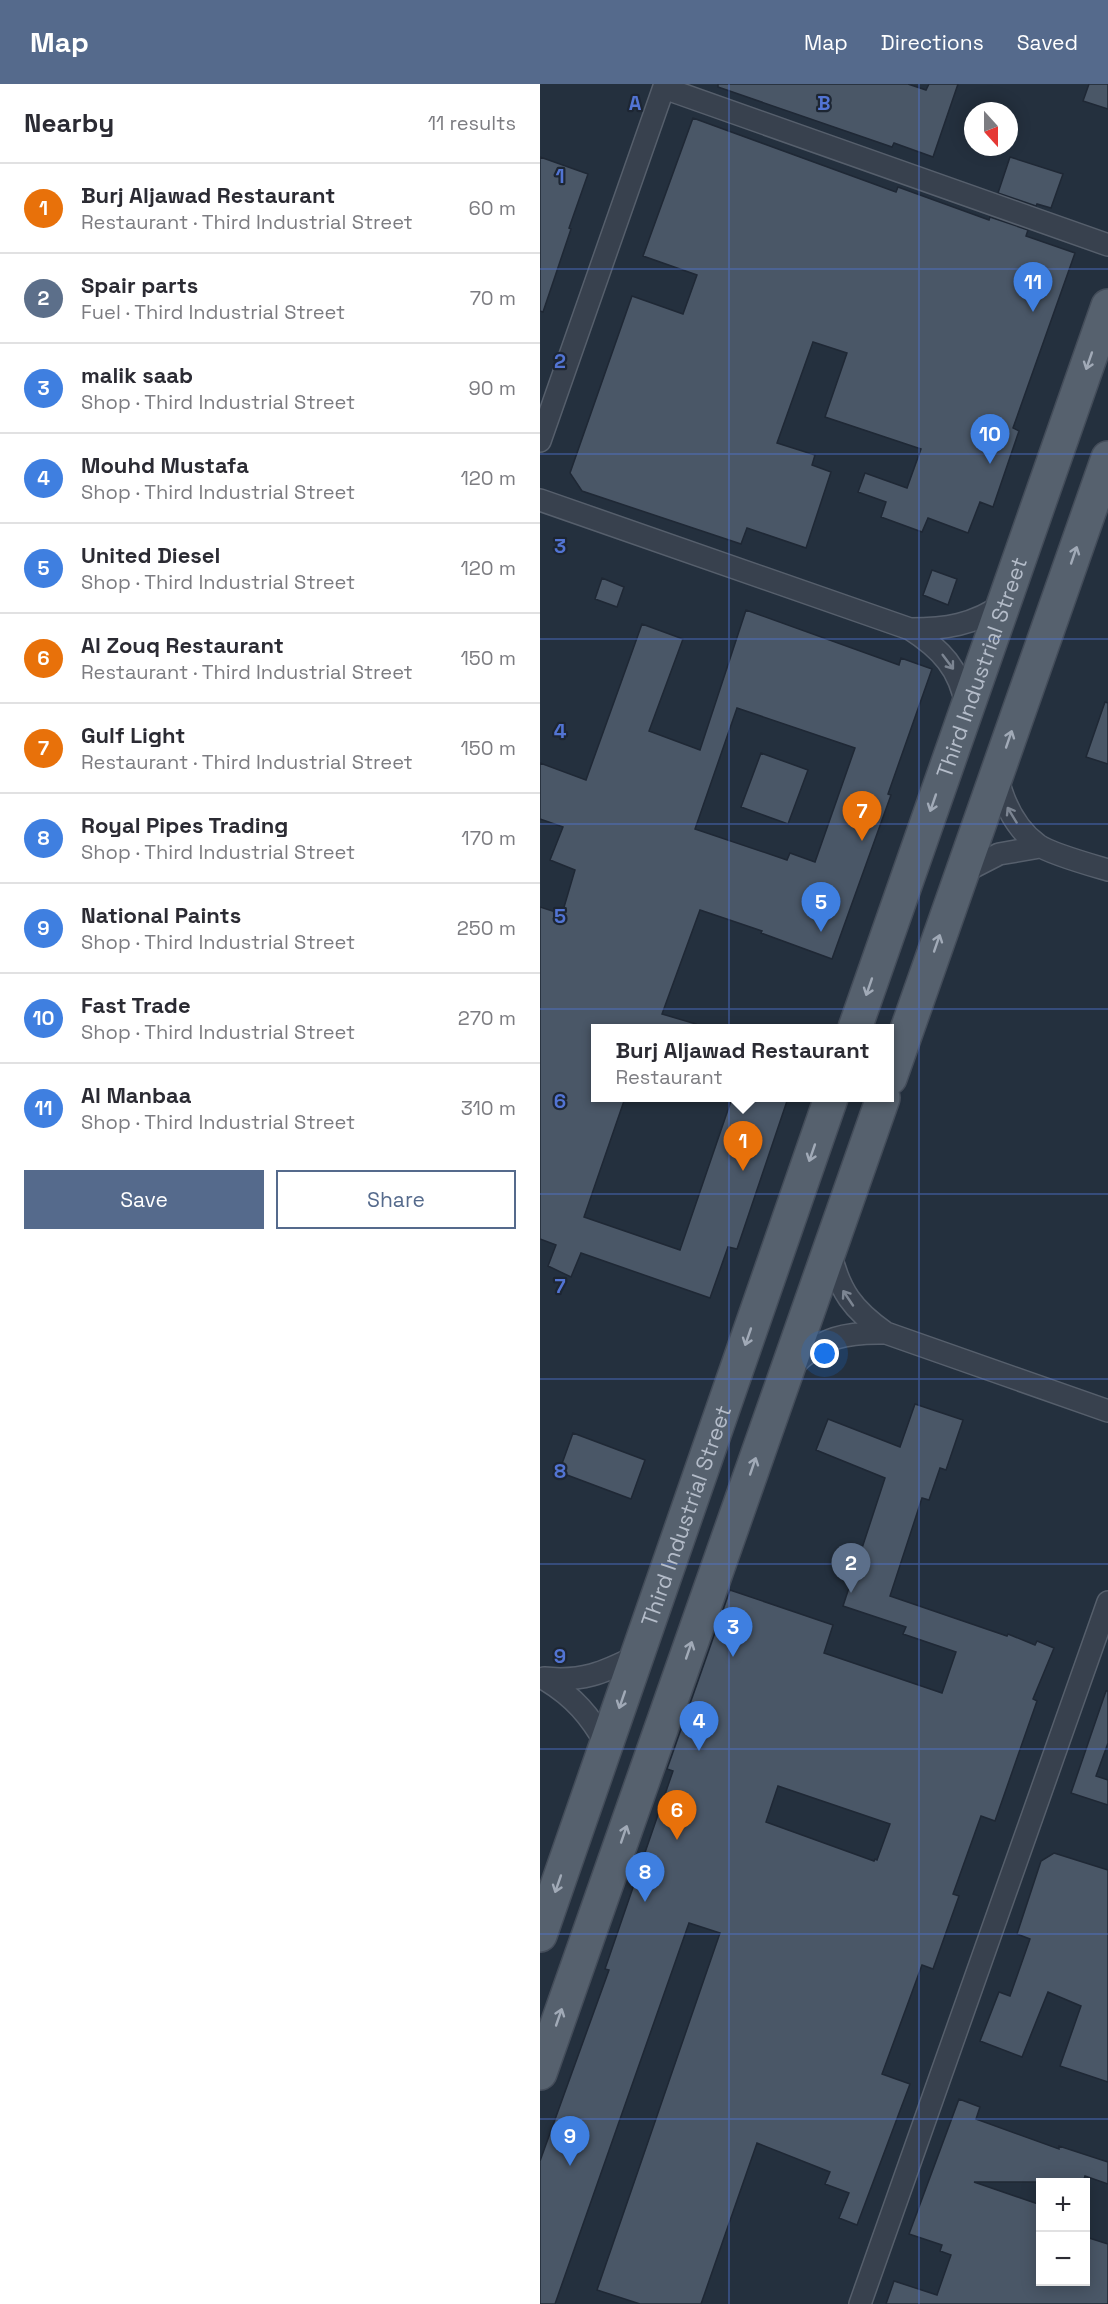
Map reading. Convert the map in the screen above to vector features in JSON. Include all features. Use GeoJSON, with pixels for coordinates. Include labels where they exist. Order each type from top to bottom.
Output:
{"type":"FeatureCollection","features":[{"type":"Feature","properties":{"kind":"main road","name":"Third Industrial Street"},"geometry":{"type":"LineString","coordinates":[[857,1024],[1108,306]]}},
{"type":"Feature","properties":{"kind":"main road"},"geometry":{"type":"LineString","coordinates":[[894,1066],[1108,458]]}},
{"type":"Feature","properties":{"kind":"main road","name":"Third Industrial Street"},"geometry":{"type":"LineString","coordinates":[[540,1935],[830,1102]]}},
{"type":"Feature","properties":{"kind":"main road","name":"Third Industrial Street"},"geometry":{"type":"LineString","coordinates":[[540,2073],[882,1102]]}},
{"type":"Feature","properties":{"kind":"street"},"geometry":{"type":"LineString","coordinates":[[540,441],[665,86],[1108,244]]}},
{"type":"Feature","properties":{"kind":"street"},"geometry":{"type":"LineString","coordinates":[[540,500],[910,629],[927,640],[954,670],[963,688],[967,707]]}},
{"type":"Feature","properties":{"kind":"street"},"geometry":{"type":"LineString","coordinates":[[910,629],[950,628],[969,623],[988,615],[1003,604]]}},
{"type":"Feature","properties":{"kind":"street"},"geometry":{"type":"LineString","coordinates":[[997,775],[1002,796],[1011,815],[1040,847],[1108,870]]}},
{"type":"Feature","properties":{"kind":"street"},"geometry":{"type":"LineString","coordinates":[[962,873],[999,854],[1040,847]]}},
{"type":"Feature","properties":{"kind":"street"},"geometry":{"type":"LineString","coordinates":[[830,1249],[836,1275],[847,1298],[865,1318],[886,1333],[1108,1411]]}},
{"type":"Feature","properties":{"kind":"street"},"geometry":{"type":"LineString","coordinates":[[786,1374],[805,1354],[830,1339],[858,1332],[886,1333]]}},
{"type":"Feature","properties":{"kind":"street"},"geometry":{"type":"LineString","coordinates":[[860,2304],[1108,1602]]}},
{"type":"Feature","properties":{"kind":"street"},"geometry":{"type":"LineString","coordinates":[[542,1678],[563,1680],[600,1674],[637,1656]]}},
{"type":"Feature","properties":{"kind":"street"},"geometry":{"type":"LineString","coordinates":[[542,1678],[563,1690],[580,1705],[606,1744]]}},
{"type":"Feature","properties":{"kind":"building"},"geometry":{"type":"Polygon","coordinates":[[[718,84],[908,84],[926,90],[929,84],[958,84],[933,157],[894,143],[892,147],[718,87],[718,84]]]}},
{"type":"Feature","properties":{"kind":"building"},"geometry":{"type":"Polygon","coordinates":[[[1089,84],[1108,84],[1108,109],[1083,101],[1089,84]]]}},
{"type":"Feature","properties":{"kind":"building"},"geometry":{"type":"Polygon","coordinates":[[[693,118],[896,192],[898,187],[989,220],[990,217],[1028,230],[1026,236],[1075,253],[1013,428],[1019,431],[993,507],[980,502],[968,533],[928,518],[922,532],[881,517],[886,502],[858,492],[865,473],[907,488],[921,449],[825,417],[847,353],[813,342],[777,443],[815,455],[812,465],[831,472],[806,548],[747,528],[741,544],[582,491],[570,473],[632,296],[683,314],[697,275],[643,256],[693,118]]]}},
{"type":"Feature","properties":{"kind":"building"},"geometry":{"type":"Polygon","coordinates":[[[540,157],[588,174],[543,312],[540,311],[540,157]]]}},
{"type":"Feature","properties":{"kind":"building"},"geometry":{"type":"Polygon","coordinates":[[[1010,157],[1063,174],[1051,208],[1037,204],[1036,206],[998,193],[1010,157]]]}},
{"type":"Feature","properties":{"kind":"building"},"geometry":{"type":"Polygon","coordinates":[[[932,570],[957,579],[948,605],[923,595],[932,570]]]}},
{"type":"Feature","properties":{"kind":"building"},"geometry":{"type":"Polygon","coordinates":[[[602,578],[624,587],[617,607],[595,599],[602,578]]]}},
{"type":"Feature","properties":{"kind":"building"},"geometry":{"type":"Polygon","coordinates":[[[746,610],[899,665],[901,658],[932,669],[888,794],[891,795],[832,959],[761,933],[762,931],[700,910],[662,1014],[696,1024],[591,1024],[591,1102],[624,1102],[584,1217],[680,1250],[731,1102],[787,1102],[737,1249],[728,1247],[710,1298],[581,1253],[571,1277],[548,1266],[556,1245],[540,1239],[540,907],[562,914],[575,870],[550,860],[563,827],[540,819],[540,763],[586,780],[642,624],[683,639],[649,731],[700,750],[746,610]],[[737,708],[695,829],[787,860],[790,853],[815,862],[855,748],[737,708]]]}},
{"type":"Feature","properties":{"kind":"building"},"geometry":{"type":"Polygon","coordinates":[[[1105,702],[1108,703],[1108,764],[1086,757],[1105,702]]]}},
{"type":"Feature","properties":{"kind":"building"},"geometry":{"type":"Polygon","coordinates":[[[761,753],[808,770],[788,824],[741,807],[761,753]]]}},
{"type":"Feature","properties":{"kind":"building"},"geometry":{"type":"Polygon","coordinates":[[[915,1404],[963,1420],[946,1470],[940,1468],[929,1500],[922,1498],[890,1596],[1035,1645],[1037,1641],[1054,1648],[1033,1699],[1037,1701],[995,1821],[981,1816],[953,1894],[959,1896],[933,1969],[922,1965],[882,2074],[910,2084],[857,2225],[839,2218],[849,2193],[825,2184],[830,2172],[757,2143],[701,2304],[640,2304],[597,2290],[720,1933],[689,1923],[555,2304],[540,2304],[540,2161],[609,1970],[605,1969],[673,1771],[667,1769],[730,1590],[833,1625],[824,1653],[942,1693],[956,1652],[903,1634],[906,1627],[843,1606],[885,1478],[816,1450],[828,1419],[900,1447],[915,1404]],[[778,1786],[766,1822],[874,1861],[877,1860],[890,1824],[778,1786]]]}},
{"type":"Feature","properties":{"kind":"building"},"geometry":{"type":"Polygon","coordinates":[[[573,1433],[645,1460],[631,1499],[559,1472],[573,1433]]]}},
{"type":"Feature","properties":{"kind":"building"},"geometry":{"type":"Polygon","coordinates":[[[1106,1691],[1108,1691],[1108,1743],[1096,1776],[1108,1780],[1108,1805],[1071,1793],[1106,1691]]]}},
{"type":"Feature","properties":{"kind":"building"},"geometry":{"type":"Polygon","coordinates":[[[1054,1853],[1108,1870],[1108,2082],[1060,2066],[1081,2006],[1048,1992],[1022,2057],[980,2041],[999,1992],[1010,1996],[1030,1939],[1017,1934],[1041,1861],[1054,1853]]]}},
{"type":"Feature","properties":{"kind":"building"},"geometry":{"type":"Polygon","coordinates":[[[959,2099],[980,2107],[976,2119],[1059,2149],[1059,2146],[1108,2162],[1108,2184],[1085,2176],[1084,2178],[1036,2178],[1036,2182],[974,2182],[1036,2203],[1036,2286],[1090,2286],[1090,2238],[1108,2244],[1108,2304],[886,2304],[894,2281],[937,2295],[951,2255],[940,2251],[942,2245],[909,2234],[959,2099]]]}},
{"type":"Feature","properties":{"kind":"place","name":"Al Manbaa"},"geometry":{"type":"Point","coordinates":[1033,312]}},
{"type":"Feature","properties":{"kind":"place","name":"Fast Trade"},"geometry":{"type":"Point","coordinates":[990,464]}},
{"type":"Feature","properties":{"kind":"place","name":"Gulf Light"},"geometry":{"type":"Point","coordinates":[862,841]}},
{"type":"Feature","properties":{"kind":"place","name":"United Diesel"},"geometry":{"type":"Point","coordinates":[821,932]}},
{"type":"Feature","properties":{"kind":"place","name":"Burj Aljawad Restaurant"},"geometry":{"type":"Point","coordinates":[743,1171]}},
{"type":"Feature","properties":{"kind":"place","name":"Spair parts"},"geometry":{"type":"Point","coordinates":[851,1593]}},
{"type":"Feature","properties":{"kind":"place","name":"malik saab"},"geometry":{"type":"Point","coordinates":[733,1657]}},
{"type":"Feature","properties":{"kind":"place","name":"Mouhd Mustafa"},"geometry":{"type":"Point","coordinates":[699,1751]}},
{"type":"Feature","properties":{"kind":"place","name":"Al Zouq Restaurant"},"geometry":{"type":"Point","coordinates":[677,1840]}},
{"type":"Feature","properties":{"kind":"place","name":"Royal Pipes Trading"},"geometry":{"type":"Point","coordinates":[645,1902]}},
{"type":"Feature","properties":{"kind":"place","name":"National Paints"},"geometry":{"type":"Point","coordinates":[570,2166]}}]}
